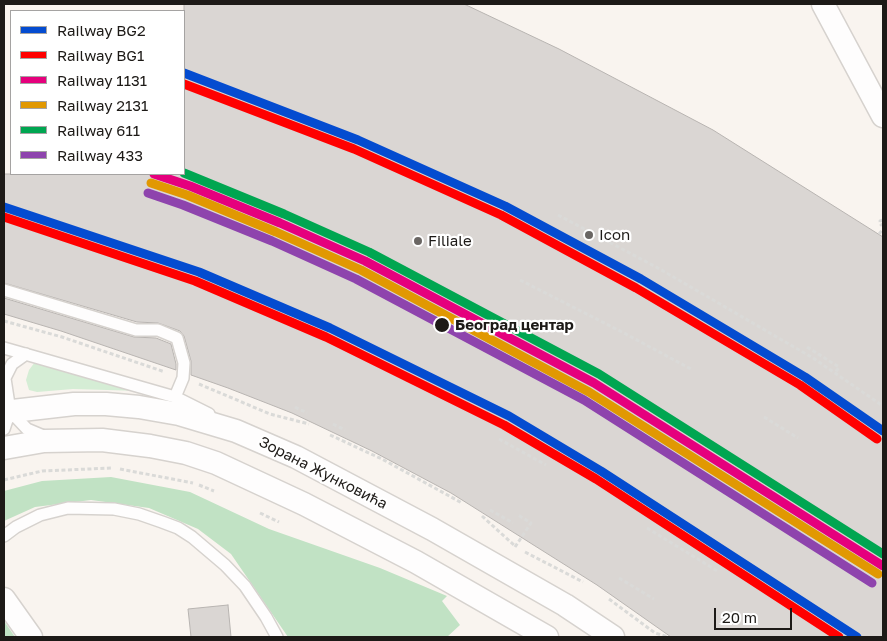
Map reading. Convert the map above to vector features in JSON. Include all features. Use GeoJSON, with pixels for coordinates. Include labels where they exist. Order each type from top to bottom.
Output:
{"type":"FeatureCollection","features":[{"type":"Feature","properties":{"kind":"street"},"geometry":{"type":"LineString","coordinates":[[823,4],[883,116]]}},
{"type":"Feature","properties":{"kind":"street","name":"Зорана Жунковића"},"geometry":{"type":"LineString","coordinates":[[6,417],[74,404],[139,407],[179,414],[236,431],[296,457],[432,530],[565,605],[613,637]]}},
{"type":"Feature","properties":{"kind":"street"},"geometry":{"type":"LineString","coordinates":[[4,448],[44,441],[102,440],[186,453],[216,463],[296,500],[416,562],[548,637]]}},
{"type":"Feature","properties":{"kind":"street"},"geometry":{"type":"LineString","coordinates":[[4,599],[30,637]]}},
{"type":"Feature","properties":{"kind":"lane"},"geometry":{"type":"LineString","coordinates":[[4,290],[136,330],[158,330],[177,338],[184,363],[183,378],[175,397]]}},
{"type":"Feature","properties":{"kind":"lane"},"geometry":{"type":"LineString","coordinates":[[4,348],[175,397],[205,412],[236,431]]}},
{"type":"Feature","properties":{"kind":"lane"},"geometry":{"type":"LineString","coordinates":[[26,354],[12,364],[4,375],[6,417],[44,436],[69,440]]}},
{"type":"Feature","properties":{"kind":"lane"},"geometry":{"type":"LineString","coordinates":[[4,536],[16,527],[40,515],[68,508],[114,509],[139,514],[162,522],[178,528],[192,537],[225,565],[244,586],[266,617],[277,637]]}},
{"type":"Feature","properties":{"kind":"path"},"geometry":{"type":"LineString","coordinates":[[558,215],[658,268],[813,358],[883,406]]}},
{"type":"Feature","properties":{"kind":"path"},"geometry":{"type":"LineString","coordinates":[[883,220],[880,221],[881,225],[883,224]]}},
{"type":"Feature","properties":{"kind":"path"},"geometry":{"type":"LineString","coordinates":[[520,280],[691,369]]}},
{"type":"Feature","properties":{"kind":"path"},"geometry":{"type":"LineString","coordinates":[[4,321],[62,337],[171,374]]}},
{"type":"Feature","properties":{"kind":"path"},"geometry":{"type":"LineString","coordinates":[[807,348],[839,367],[835,373]]}},
{"type":"Feature","properties":{"kind":"path"},"geometry":{"type":"LineString","coordinates":[[483,350],[582,402]]}},
{"type":"Feature","properties":{"kind":"path"},"geometry":{"type":"LineString","coordinates":[[198,384],[270,414],[309,424]]}},
{"type":"Feature","properties":{"kind":"path"},"geometry":{"type":"LineString","coordinates":[[295,407],[307,413]]}},
{"type":"Feature","properties":{"kind":"path"},"geometry":{"type":"LineString","coordinates":[[764,417],[798,438]]}},
{"type":"Feature","properties":{"kind":"path"},"geometry":{"type":"LineString","coordinates":[[333,424],[345,430]]}},
{"type":"Feature","properties":{"kind":"path"},"geometry":{"type":"LineString","coordinates":[[330,435],[382,459],[462,502]]}},
{"type":"Feature","properties":{"kind":"path"},"geometry":{"type":"LineString","coordinates":[[499,439],[546,465]]}},
{"type":"Feature","properties":{"kind":"path"},"geometry":{"type":"LineString","coordinates":[[4,480],[42,471],[112,468],[194,483],[216,492]]}},
{"type":"Feature","properties":{"kind":"path"},"geometry":{"type":"LineString","coordinates":[[719,491],[789,532]]}},
{"type":"Feature","properties":{"kind":"path"},"geometry":{"type":"LineString","coordinates":[[255,510],[281,522]]}},
{"type":"Feature","properties":{"kind":"path"},"geometry":{"type":"LineString","coordinates":[[490,510],[513,523]]}},
{"type":"Feature","properties":{"kind":"path"},"geometry":{"type":"LineString","coordinates":[[515,547],[531,523],[518,515]]}},
{"type":"Feature","properties":{"kind":"path"},"geometry":{"type":"LineString","coordinates":[[482,516],[515,547],[583,582]]}},
{"type":"Feature","properties":{"kind":"path"},"geometry":{"type":"LineString","coordinates":[[647,528],[719,572]]}},
{"type":"Feature","properties":{"kind":"path"},"geometry":{"type":"LineString","coordinates":[[619,578],[654,599]]}},
{"type":"Feature","properties":{"kind":"path"},"geometry":{"type":"LineString","coordinates":[[609,599],[655,633],[668,637]]}},
{"type":"Feature","properties":{"kind":"green space"},"geometry":{"type":"Polygon","coordinates":[[[35,362],[141,391],[73,389],[37,392],[29,390],[26,380],[29,370],[35,362]]]}},
{"type":"Feature","properties":{"kind":"green space"},"geometry":{"type":"Polygon","coordinates":[[[111,477],[190,492],[269,529],[380,568],[447,596],[442,601],[460,625],[447,637],[288,637],[231,554],[198,529],[149,508],[91,500],[35,507],[4,521],[4,491],[42,481],[111,477]]]}},
{"type":"Feature","properties":{"kind":"green space"},"geometry":{"type":"Polygon","coordinates":[[[4,621],[15,637],[4,637],[4,621]]]}},
{"type":"Feature","properties":{"kind":"building"},"geometry":{"type":"Polygon","coordinates":[[[184,4],[464,4],[559,49],[713,130],[883,237],[883,637],[671,637],[597,585],[451,493],[372,451],[292,413],[191,375],[191,361],[184,336],[180,331],[158,323],[137,322],[4,283],[4,174],[185,175],[184,4]]]}},
{"type":"Feature","properties":{"kind":"building"},"geometry":{"type":"Polygon","coordinates":[[[4,298],[134,337],[156,338],[171,344],[176,370],[4,314],[4,298]]]}},
{"type":"Feature","properties":{"kind":"building"},"geometry":{"type":"Polygon","coordinates":[[[228,605],[231,637],[191,637],[188,609],[228,605]]]}},
{"type":"Feature","properties":{"kind":"rail line","name":"BG2"},"geometry":{"type":"LineString","coordinates":[[185,73],[358,140],[505,206],[641,279],[805,377],[883,431]]}},
{"type":"Feature","properties":{"kind":"rail line","name":"BG1"},"geometry":{"type":"LineString","coordinates":[[185,84],[354,149],[501,215],[636,288],[800,385],[877,439]]}},
{"type":"Feature","properties":{"kind":"rail line","name":"611"},"geometry":{"type":"LineString","coordinates":[[185,173],[284,214],[369,252],[599,374],[883,554]]}},
{"type":"Feature","properties":{"kind":"rail line","name":"1131"},"geometry":{"type":"LineString","coordinates":[[157,175],[190,186],[280,223],[365,261],[594,383],[883,566]]}},
{"type":"Feature","properties":{"kind":"rail line","name":"2131"},"geometry":{"type":"LineString","coordinates":[[151,183],[187,195],[361,270],[589,392],[878,574]]}},
{"type":"Feature","properties":{"kind":"rail line","name":"433"},"geometry":{"type":"LineString","coordinates":[[148,193],[272,241],[356,279],[584,400],[872,583]]}},
{"type":"Feature","properties":{"kind":"rail line","name":"BG2"},"geometry":{"type":"LineString","coordinates":[[4,207],[199,272],[330,328],[509,416],[601,471],[857,637]]}},
{"type":"Feature","properties":{"kind":"rail line","name":"BG1"},"geometry":{"type":"LineString","coordinates":[[4,217],[195,281],[326,337],[504,425],[596,479],[839,637]]}},
{"type":"Feature","properties":{"kind":"place","name":"Icon"},"geometry":{"type":"Point","coordinates":[589,235]}},
{"type":"Feature","properties":{"kind":"place","name":"Filiale"},"geometry":{"type":"Point","coordinates":[418,241]}},
{"type":"Feature","properties":{"kind":"place","name":"Београд центар"},"geometry":{"type":"Point","coordinates":[442,325]}}]}
